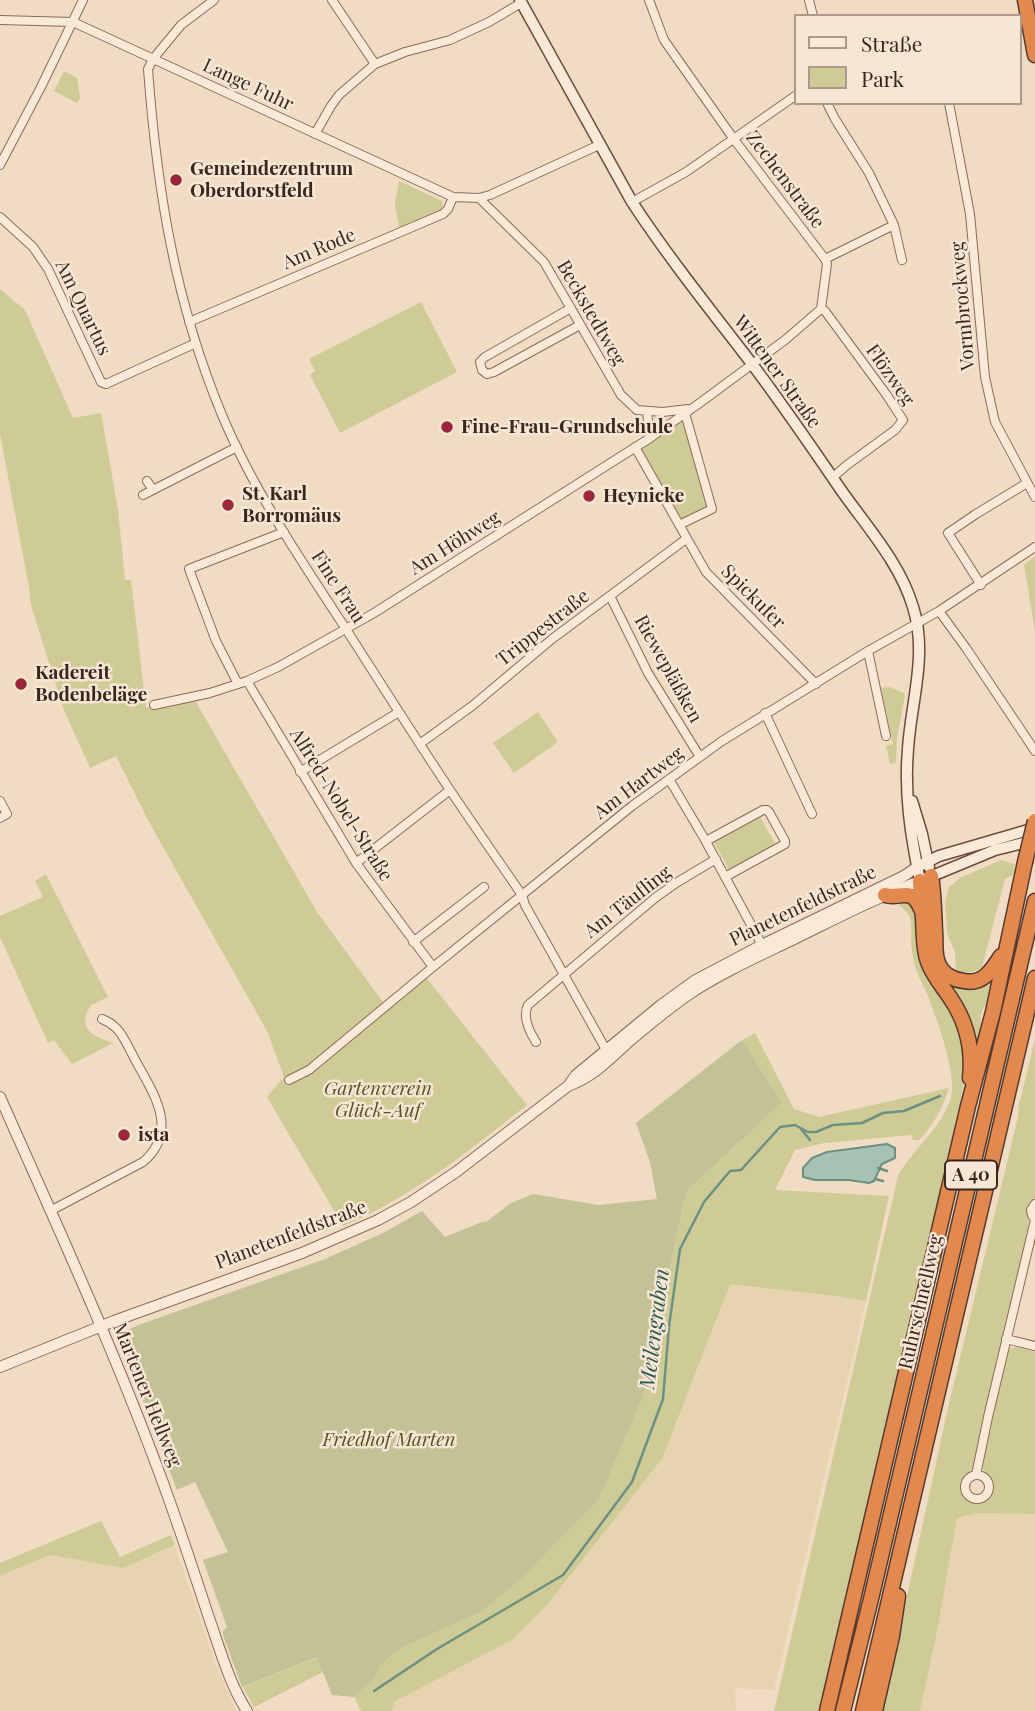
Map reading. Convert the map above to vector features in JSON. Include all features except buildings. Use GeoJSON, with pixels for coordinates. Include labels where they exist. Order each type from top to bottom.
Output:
{"type":"FeatureCollection","features":[{"type":"Feature","properties":{"kind":"highway"},"geometry":{"type":"LineString","coordinates":[[1026,0],[1035,55]]}},
{"type":"Feature","properties":{"kind":"highway"},"geometry":{"type":"LineString","coordinates":[[827,1711],[968,1107],[993,1012],[1035,821]]}},
{"type":"Feature","properties":{"kind":"highway"},"geometry":{"type":"LineString","coordinates":[[923,874],[924,944],[928,962],[934,976],[958,1011],[967,1032],[970,1055],[968,1107]]}},
{"type":"Feature","properties":{"kind":"highway"},"geometry":{"type":"LineString","coordinates":[[923,874],[933,889],[936,954],[946,974],[960,981],[976,981],[989,974],[1008,942]]}},
{"type":"Feature","properties":{"kind":"highway"},"geometry":{"type":"LineString","coordinates":[[885,895],[910,896],[917,901],[923,917]]}},
{"type":"Feature","properties":{"kind":"highway","name":"Ruhrschnellweg"},"geometry":{"type":"LineString","coordinates":[[843,1711],[1035,901]]}},
{"type":"Feature","properties":{"kind":"highway","name":"Ruhrschnellweg"},"geometry":{"type":"LineString","coordinates":[[863,1711],[1035,978]]}},
{"type":"Feature","properties":{"kind":"highway"},"geometry":{"type":"LineString","coordinates":[[875,1711],[892,1636],[902,1545]]}},
{"type":"Feature","properties":{"kind":"main road","name":"Wittener Straße"},"geometry":{"type":"LineString","coordinates":[[521,1],[632,202],[751,364],[900,576],[914,608],[919,641],[918,673],[908,748],[907,806],[923,874]]}},
{"type":"Feature","properties":{"kind":"main road","name":"Wittener Straße"},"geometry":{"type":"LineString","coordinates":[[908,788],[928,861],[923,874]]}},
{"type":"Feature","properties":{"kind":"main road"},"geometry":{"type":"LineString","coordinates":[[928,861],[1035,828]]}},
{"type":"Feature","properties":{"kind":"main road"},"geometry":{"type":"LineString","coordinates":[[922,834],[934,847],[958,850]]}},
{"type":"Feature","properties":{"kind":"main road","name":"Planetenfeldstraße"},"geometry":{"type":"LineString","coordinates":[[923,874],[1035,839]]}},
{"type":"Feature","properties":{"kind":"street"},"geometry":{"type":"LineString","coordinates":[[0,165],[83,0]]}},
{"type":"Feature","properties":{"kind":"street"},"geometry":{"type":"LineString","coordinates":[[153,59],[181,25],[214,0]]}},
{"type":"Feature","properties":{"kind":"street"},"geometry":{"type":"LineString","coordinates":[[332,0],[375,64]]}},
{"type":"Feature","properties":{"kind":"street","name":"Zechenstraße"},"geometry":{"type":"LineString","coordinates":[[649,0],[664,40],[733,138],[825,259]]}},
{"type":"Feature","properties":{"kind":"street"},"geometry":{"type":"LineString","coordinates":[[315,134],[339,95],[375,64],[460,36],[489,22],[521,1]]}},
{"type":"Feature","properties":{"kind":"street","name":"Lange Fuhr"},"geometry":{"type":"LineString","coordinates":[[0,20],[73,22],[453,197],[479,198]]}},
{"type":"Feature","properties":{"kind":"street","name":"Fine Frau"},"geometry":{"type":"LineString","coordinates":[[153,59],[148,69],[152,118],[161,194],[176,273],[195,343],[214,396],[237,447],[284,532],[450,790],[522,895],[525,905],[609,1055]]}},
{"type":"Feature","properties":{"kind":"street"},"geometry":{"type":"LineString","coordinates":[[632,202],[686,172],[794,97]]}},
{"type":"Feature","properties":{"kind":"street"},"geometry":{"type":"LineString","coordinates":[[828,105],[869,173],[894,225],[902,260]]}},
{"type":"Feature","properties":{"kind":"street","name":"Vormbrockweg"},"geometry":{"type":"LineString","coordinates":[[948,105],[970,214],[985,377],[990,401],[995,422],[1035,497]]}},
{"type":"Feature","properties":{"kind":"street"},"geometry":{"type":"LineString","coordinates":[[479,198],[599,145]]}},
{"type":"Feature","properties":{"kind":"street","name":"Am Rode"},"geometry":{"type":"LineString","coordinates":[[189,322],[443,214],[453,197]]}},
{"type":"Feature","properties":{"kind":"street","name":"Beckstedtweg"},"geometry":{"type":"LineString","coordinates":[[479,198],[544,262],[621,396],[637,410],[647,412]]}},
{"type":"Feature","properties":{"kind":"street","name":"Am Quartus"},"geometry":{"type":"LineString","coordinates":[[0,217],[33,247],[48,268],[101,382],[106,384],[195,343]]}},
{"type":"Feature","properties":{"kind":"street"},"geometry":{"type":"LineString","coordinates":[[751,364],[813,318],[821,309],[827,264],[825,259],[894,225]]}},
{"type":"Feature","properties":{"kind":"street"},"geometry":{"type":"LineString","coordinates":[[571,308],[485,357],[480,362],[482,370],[487,374],[494,372],[580,325]]}},
{"type":"Feature","properties":{"kind":"street","name":"Flözweg"},"geometry":{"type":"LineString","coordinates":[[821,309],[903,420],[895,430],[832,478]]}},
{"type":"Feature","properties":{"kind":"street","name":"Am Höhweg"},"geometry":{"type":"LineString","coordinates":[[154,705],[242,683],[278,667],[346,629],[650,438],[751,364]]}},
{"type":"Feature","properties":{"kind":"street"},"geometry":{"type":"LineString","coordinates":[[650,438],[647,412],[689,411],[712,509],[678,525]]}},
{"type":"Feature","properties":{"kind":"street"},"geometry":{"type":"LineString","coordinates":[[144,495],[237,447]]}},
{"type":"Feature","properties":{"kind":"street","name":"Spickufer"},"geometry":{"type":"LineString","coordinates":[[635,447],[706,572],[816,684]]}},
{"type":"Feature","properties":{"kind":"street"},"geometry":{"type":"LineString","coordinates":[[148,481],[153,490]]}},
{"type":"Feature","properties":{"kind":"street"},"geometry":{"type":"LineString","coordinates":[[981,585],[948,533],[1027,483]]}},
{"type":"Feature","properties":{"kind":"street","name":"Alfred-Nobel-Straße"},"geometry":{"type":"LineString","coordinates":[[284,532],[189,569],[216,641],[356,863],[433,967]]}},
{"type":"Feature","properties":{"kind":"street","name":"Trippestraße"},"geometry":{"type":"LineString","coordinates":[[421,743],[472,706],[551,639],[686,539]]}},
{"type":"Feature","properties":{"kind":"street","name":"Am Hartweg"},"geometry":{"type":"LineString","coordinates":[[289,1080],[309,1070],[632,806],[669,779],[765,713],[939,611],[1035,547]]}},
{"type":"Feature","properties":{"kind":"street","name":"Riewepläßken"},"geometry":{"type":"LineString","coordinates":[[610,596],[648,673],[700,757]]}},
{"type":"Feature","properties":{"kind":"street"},"geometry":{"type":"LineString","coordinates":[[939,611],[1035,751]]}},
{"type":"Feature","properties":{"kind":"street"},"geometry":{"type":"LineString","coordinates":[[868,651],[887,736]]}},
{"type":"Feature","properties":{"kind":"street"},"geometry":{"type":"LineString","coordinates":[[300,772],[399,712]]}},
{"type":"Feature","properties":{"kind":"street"},"geometry":{"type":"LineString","coordinates":[[765,713],[812,814]]}},
{"type":"Feature","properties":{"kind":"street"},"geometry":{"type":"LineString","coordinates":[[669,779],[762,945]]}},
{"type":"Feature","properties":{"kind":"street"},"geometry":{"type":"LineString","coordinates":[[356,863],[450,790]]}},
{"type":"Feature","properties":{"kind":"street"},"geometry":{"type":"LineString","coordinates":[[0,801],[7,814],[0,818]]}},
{"type":"Feature","properties":{"kind":"street"},"geometry":{"type":"LineString","coordinates":[[706,841],[763,810],[769,812],[785,841],[785,844],[725,877]]}},
{"type":"Feature","properties":{"kind":"street","name":"Am Täufling"},"geometry":{"type":"LineString","coordinates":[[564,975],[655,898],[716,859]]}},
{"type":"Feature","properties":{"kind":"street","name":"Planetenfeldstraße"},"geometry":{"type":"LineString","coordinates":[[0,1367],[101,1326],[302,1253],[379,1220],[449,1178],[568,1086],[576,1075],[630,1041],[689,994],[923,874]]}},
{"type":"Feature","properties":{"kind":"street","name":"Planetenfeldstraße"},"geometry":{"type":"LineString","coordinates":[[609,1055],[682,989],[708,973],[904,876],[923,874]]}},
{"type":"Feature","properties":{"kind":"street"},"geometry":{"type":"LineString","coordinates":[[414,943],[484,887]]}},
{"type":"Feature","properties":{"kind":"street"},"geometry":{"type":"LineString","coordinates":[[536,1042],[529,1032],[526,1008],[564,975]]}},
{"type":"Feature","properties":{"kind":"street"},"geometry":{"type":"LineString","coordinates":[[50,1212],[143,1162],[154,1150],[160,1135],[161,1116],[155,1095],[118,1029],[102,1019]]}},
{"type":"Feature","properties":{"kind":"street","name":"Martener Hellweg"},"geometry":{"type":"LineString","coordinates":[[0,1097],[130,1396],[172,1507],[225,1665],[247,1711]]}},
{"type":"Feature","properties":{"kind":"street"},"geometry":{"type":"LineString","coordinates":[[976,1475],[1035,1219],[1031,1210],[1035,1204]]}},
{"type":"Feature","properties":{"kind":"street"},"geometry":{"type":"LineString","coordinates":[[1006,1339],[1035,1346]]}},
{"type":"Feature","properties":{"kind":"shaded area"},"geometry":{"type":"Polygon","coordinates":[[[887,1144],[895,1148],[895,1158],[882,1164],[874,1181],[869,1183],[803,1177],[803,1168],[812,1158],[827,1152],[887,1144]]]}},
{"type":"Feature","properties":{"kind":"shaded area"},"geometry":{"type":"Polygon","coordinates":[[[730,1283],[866,1301],[774,1690],[735,1688],[736,1711],[392,1711],[394,1702],[512,1640],[547,1605],[662,1459],[730,1283]]]}},
{"type":"Feature","properties":{"kind":"shaded area"},"geometry":{"type":"Polygon","coordinates":[[[977,1513],[1035,1514],[1035,1711],[920,1711],[957,1518],[977,1513]]]}},
{"type":"Feature","properties":{"kind":"shaded area"},"geometry":{"type":"Polygon","coordinates":[[[175,1546],[216,1666],[236,1711],[0,1711],[0,1576],[50,1555],[123,1568],[175,1546]]]}},
{"type":"Feature","properties":{"kind":"green space"},"geometry":{"type":"Polygon","coordinates":[[[64,71],[77,78],[80,98],[77,103],[54,91],[64,71]]]}},
{"type":"Feature","properties":{"kind":"green space"},"geometry":{"type":"Polygon","coordinates":[[[399,181],[442,201],[440,211],[399,228],[395,204],[399,181]]]}},
{"type":"Feature","properties":{"kind":"green space","name":"Gartenverein Glück-Auf"},"geometry":{"type":"Polygon","coordinates":[[[0,289],[25,310],[73,418],[101,413],[118,510],[125,580],[131,580],[146,708],[193,697],[317,912],[385,1005],[425,976],[527,1105],[416,1187],[343,1226],[267,1097],[284,1077],[267,1031],[149,822],[116,756],[90,768],[63,708],[31,605],[0,434],[0,289]]]}},
{"type":"Feature","properties":{"kind":"green space"},"geometry":{"type":"Polygon","coordinates":[[[421,302],[457,372],[340,433],[310,375],[315,371],[309,359],[421,302]]]}},
{"type":"Feature","properties":{"kind":"green space"},"geometry":{"type":"Polygon","coordinates":[[[685,413],[712,509],[679,525],[635,447],[685,413]]]}},
{"type":"Feature","properties":{"kind":"green space"},"geometry":{"type":"Polygon","coordinates":[[[1035,556],[1035,631],[1024,565],[1035,556]]]}},
{"type":"Feature","properties":{"kind":"green space"},"geometry":{"type":"Polygon","coordinates":[[[889,687],[905,695],[897,738],[896,763],[890,764],[886,746],[893,744],[881,688],[889,687]]]}},
{"type":"Feature","properties":{"kind":"green space"},"geometry":{"type":"Polygon","coordinates":[[[538,712],[558,742],[514,773],[493,743],[538,712]]]}},
{"type":"Feature","properties":{"kind":"green space"},"geometry":{"type":"Polygon","coordinates":[[[759,815],[776,845],[730,871],[713,841],[759,815]]]}},
{"type":"Feature","properties":{"kind":"green space"},"geometry":{"type":"Polygon","coordinates":[[[1001,860],[1015,864],[1013,875],[1005,879],[982,967],[969,973],[959,972],[956,970],[955,952],[947,933],[945,902],[949,887],[960,878],[1001,860]]]}},
{"type":"Feature","properties":{"kind":"green space"},"geometry":{"type":"Polygon","coordinates":[[[46,874],[108,997],[91,1005],[85,1020],[86,1026],[93,1034],[113,1043],[72,1064],[54,1040],[48,1043],[0,937],[0,916],[43,897],[35,881],[46,874]]]}},
{"type":"Feature","properties":{"kind":"green space"},"geometry":{"type":"Polygon","coordinates":[[[896,901],[912,902],[962,1032],[966,1074],[819,1711],[774,1711],[898,1176],[939,1121],[950,1101],[952,1090],[946,1048],[915,966],[910,918],[896,901]]]}},
{"type":"Feature","properties":{"kind":"green space"},"geometry":{"type":"Polygon","coordinates":[[[993,975],[981,1014],[974,1055],[944,978],[993,975]]]}},
{"type":"Feature","properties":{"kind":"green space"},"geometry":{"type":"Polygon","coordinates":[[[755,1033],[794,1109],[819,1117],[949,1088],[937,1116],[919,1140],[913,1140],[912,1135],[824,1143],[795,1150],[775,1190],[889,1196],[866,1301],[730,1284],[662,1459],[547,1605],[512,1640],[394,1702],[392,1711],[361,1711],[354,1697],[375,1678],[380,1666],[399,1649],[483,1611],[523,1577],[599,1499],[642,1399],[686,1192],[782,1102],[742,1040],[755,1033]]]}},
{"type":"Feature","properties":{"kind":"green space"},"geometry":{"type":"Polygon","coordinates":[[[1035,1039],[1035,1201],[1029,1205],[1025,1245],[973,1467],[964,1488],[965,1496],[974,1500],[982,1500],[988,1496],[992,1486],[981,1460],[1006,1353],[1016,1347],[1035,1351],[1035,1514],[977,1513],[957,1518],[920,1711],[882,1711],[948,1408],[1035,1039]]]}},
{"type":"Feature","properties":{"kind":"green space","name":"Friedhof Marten"},"geometry":{"type":"Polygon","coordinates":[[[742,1040],[782,1102],[686,1192],[642,1399],[599,1499],[523,1577],[483,1611],[399,1649],[380,1666],[375,1678],[354,1697],[332,1695],[317,1657],[242,1687],[223,1635],[227,1627],[203,1560],[228,1552],[195,1482],[177,1490],[123,1348],[125,1334],[144,1323],[325,1259],[383,1233],[422,1211],[445,1237],[486,1222],[511,1203],[533,1194],[598,1205],[657,1199],[650,1162],[636,1123],[742,1040]]]}},
{"type":"Feature","properties":{"kind":"green space"},"geometry":{"type":"Polygon","coordinates":[[[101,1521],[120,1557],[171,1535],[175,1545],[123,1568],[50,1555],[0,1576],[0,1563],[101,1521]]]}},
{"type":"Feature","properties":{"kind":"green space"},"geometry":{"type":"Polygon","coordinates":[[[318,1657],[323,1672],[254,1707],[243,1687],[318,1657]]]}},
{"type":"Feature","properties":{"kind":"waterway","name":"Meilengraben"},"geometry":{"type":"LineString","coordinates":[[374,1691],[437,1649],[563,1575],[632,1482],[663,1399],[669,1326],[680,1249],[704,1202],[730,1171],[741,1170],[780,1127],[795,1125],[808,1132],[816,1132],[833,1125],[862,1123],[883,1113],[904,1111],[940,1096]]}},
{"type":"Feature","properties":{"kind":"waterway","name":"Meilengraben"},"geometry":{"type":"LineString","coordinates":[[801,1129],[810,1140]]}},
{"type":"Feature","properties":{"kind":"waterway"},"geometry":{"type":"LineString","coordinates":[[878,1168],[887,1171]]}},
{"type":"Feature","properties":{"kind":"waterway"},"geometry":{"type":"LineString","coordinates":[[875,1179],[883,1181]]}},
{"type":"Feature","properties":{"kind":"place","name":"Gemeindezentrum Oberdorstfeld"},"geometry":{"type":"Point","coordinates":[176,180]}},
{"type":"Feature","properties":{"kind":"place","name":"Fine-Frau-Grundschule"},"geometry":{"type":"Point","coordinates":[447,427]}},
{"type":"Feature","properties":{"kind":"place","name":"Heynicke"},"geometry":{"type":"Point","coordinates":[589,496]}},
{"type":"Feature","properties":{"kind":"place","name":"St. Karl Borromäus"},"geometry":{"type":"Point","coordinates":[228,505]}},
{"type":"Feature","properties":{"kind":"place","name":"Kadereit Bodenbeläge"},"geometry":{"type":"Point","coordinates":[21,684]}},
{"type":"Feature","properties":{"kind":"place","name":"ista"},"geometry":{"type":"Point","coordinates":[124,1135]}}]}
